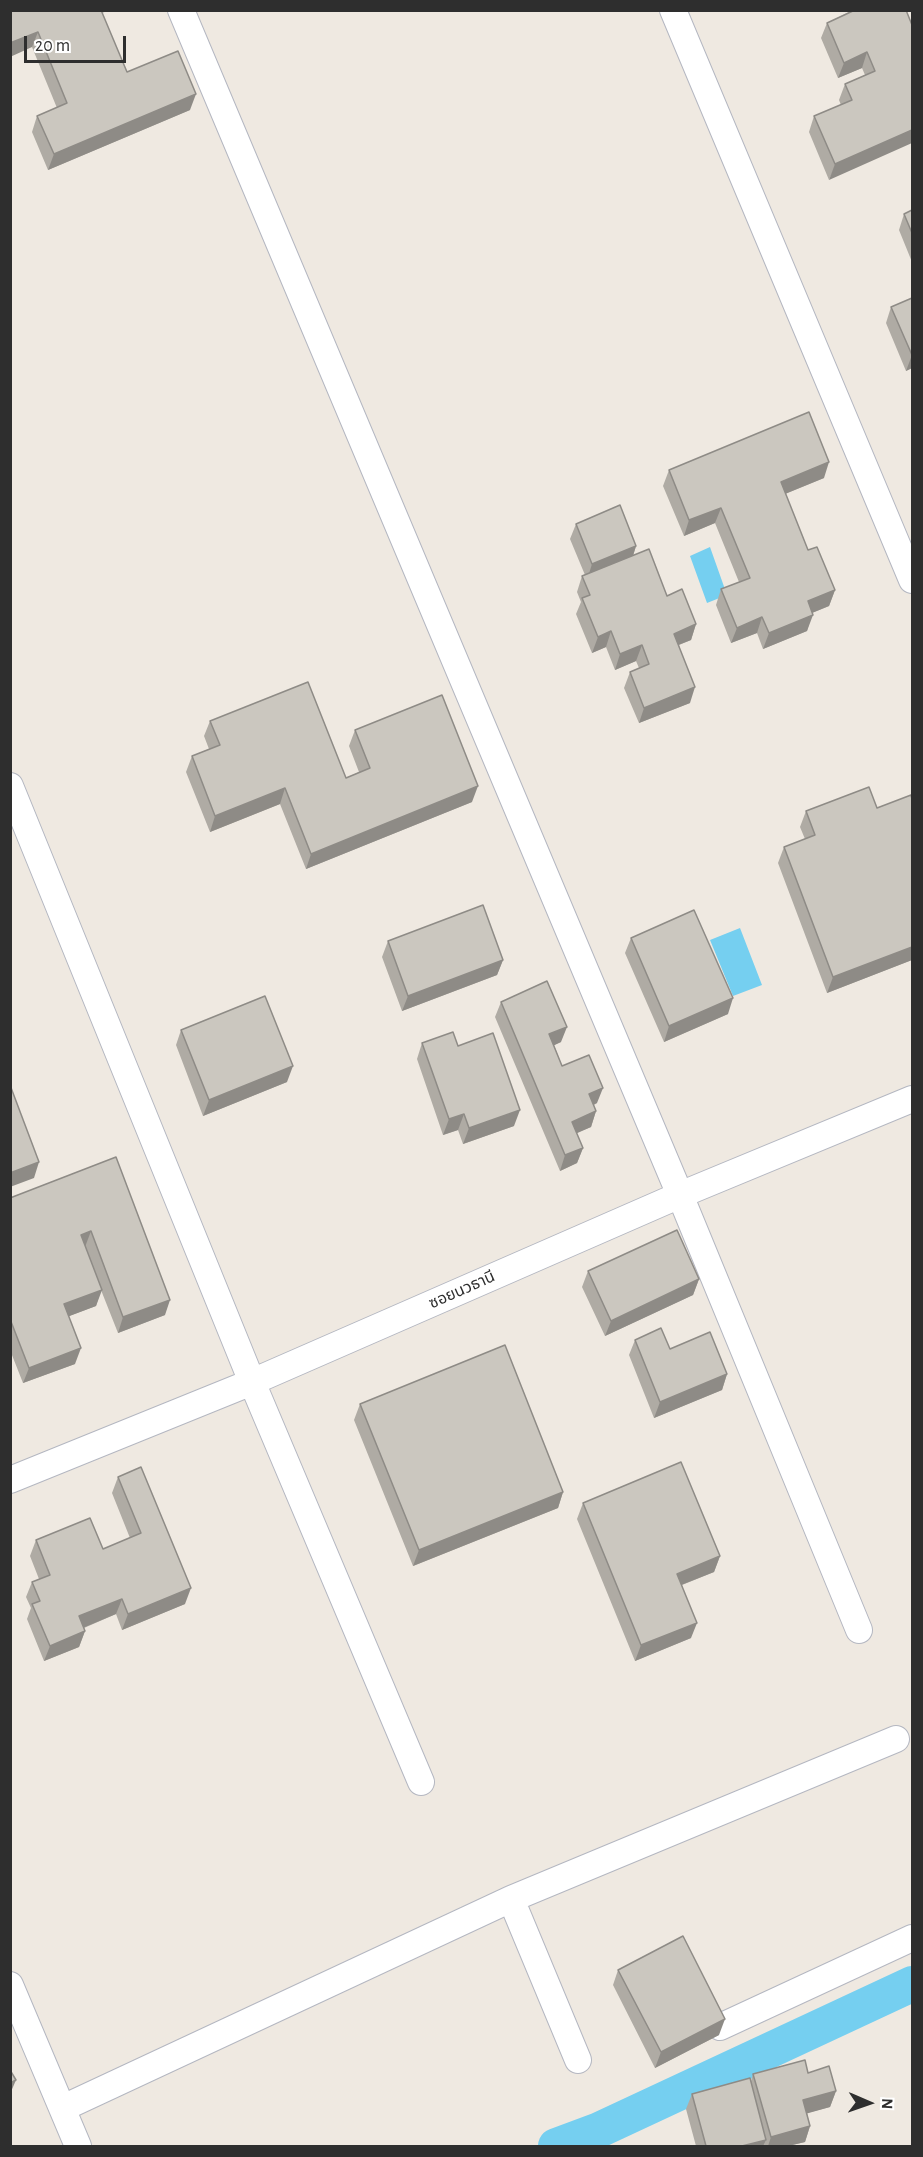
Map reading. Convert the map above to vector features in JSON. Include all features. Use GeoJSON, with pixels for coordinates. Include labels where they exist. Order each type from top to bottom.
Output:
{"type":"FeatureCollection","features":[{"type":"Feature","properties":{"kind":"street"},"geometry":{"type":"LineString","coordinates":[[181,10],[680,1195],[859,1630]]}},
{"type":"Feature","properties":{"kind":"street"},"geometry":{"type":"LineString","coordinates":[[673,10],[912,580]]}},
{"type":"Feature","properties":{"kind":"street"},"geometry":{"type":"LineString","coordinates":[[10,786],[252,1382],[421,1782]]}},
{"type":"Feature","properties":{"kind":"street","name":"ซอยนวธานี"},"geometry":{"type":"LineString","coordinates":[[10,1480],[252,1382],[680,1195],[912,1099]]}},
{"type":"Feature","properties":{"kind":"street"},"geometry":{"type":"LineString","coordinates":[[63,2108],[511,1899],[896,1739]]}},
{"type":"Feature","properties":{"kind":"street"},"geometry":{"type":"LineString","coordinates":[[511,1899],[578,2060]]}},
{"type":"Feature","properties":{"kind":"street"},"geometry":{"type":"LineString","coordinates":[[720,2027],[912,1938]]}},
{"type":"Feature","properties":{"kind":"street"},"geometry":{"type":"LineString","coordinates":[[10,1985],[78,2146]]}},
{"type":"Feature","properties":{"kind":"water"},"geometry":{"type":"Polygon","coordinates":[[[710,547],[727,595],[707,603],[690,556],[710,547]]]}},
{"type":"Feature","properties":{"kind":"water"},"geometry":{"type":"Polygon","coordinates":[[[740,928],[762,985],[733,996],[710,940],[740,928]]]}},
{"type":"Feature","properties":{"kind":"building"},"geometry":{"type":"Polygon","coordinates":[[[10,10],[101,10],[127,72],[178,51],[196,94],[54,154],[37,116],[67,103],[38,32],[10,43],[10,10]]]}},
{"type":"Feature","properties":{"kind":"building"},"geometry":{"type":"Polygon","coordinates":[[[855,10],[906,10],[912,25],[912,130],[835,164],[814,116],[852,100],[845,84],[875,71],[867,52],[844,63],[827,23],[855,10]]]}},
{"type":"Feature","properties":{"kind":"building"},"geometry":{"type":"Polygon","coordinates":[[[912,210],[912,233],[904,214],[912,210]]]}},
{"type":"Feature","properties":{"kind":"building"},"geometry":{"type":"Polygon","coordinates":[[[912,298],[912,355],[891,307],[912,298]]]}},
{"type":"Feature","properties":{"kind":"building"},"geometry":{"type":"Polygon","coordinates":[[[809,412],[829,462],[781,482],[808,550],[817,547],[835,590],[808,601],[813,615],[769,633],[762,617],[737,628],[721,589],[750,578],[721,508],[689,520],[669,470],[809,412]]]}},
{"type":"Feature","properties":{"kind":"building"},"geometry":{"type":"Polygon","coordinates":[[[620,505],[636,546],[592,564],[576,524],[620,505]]]}},
{"type":"Feature","properties":{"kind":"building"},"geometry":{"type":"Polygon","coordinates":[[[649,549],[667,596],[682,589],[696,624],[674,634],[695,687],[644,708],[630,672],[649,664],[642,645],[620,654],[611,631],[598,637],[582,598],[590,595],[582,576],[649,549]]]}},
{"type":"Feature","properties":{"kind":"building"},"geometry":{"type":"Polygon","coordinates":[[[308,682],[346,778],[370,768],[355,730],[442,695],[478,786],[311,854],[285,788],[215,816],[192,756],[220,745],[210,721],[308,682]]]}},
{"type":"Feature","properties":{"kind":"building"},"geometry":{"type":"Polygon","coordinates":[[[869,787],[877,808],[911,795],[912,947],[833,977],[784,847],[815,835],[806,811],[869,787]]]}},
{"type":"Feature","properties":{"kind":"building"},"geometry":{"type":"Polygon","coordinates":[[[483,905],[503,960],[408,996],[388,941],[483,905]]]}},
{"type":"Feature","properties":{"kind":"building"},"geometry":{"type":"Polygon","coordinates":[[[694,910],[733,998],[669,1026],[631,938],[694,910]]]}},
{"type":"Feature","properties":{"kind":"building"},"geometry":{"type":"Polygon","coordinates":[[[547,981],[567,1027],[549,1034],[562,1066],[589,1055],[603,1088],[589,1094],[596,1111],[572,1122],[583,1148],[565,1155],[501,1002],[547,981]]]}},
{"type":"Feature","properties":{"kind":"building"},"geometry":{"type":"Polygon","coordinates":[[[265,996],[293,1066],[209,1100],[181,1030],[265,996]]]}},
{"type":"Feature","properties":{"kind":"building"},"geometry":{"type":"Polygon","coordinates":[[[453,1032],[458,1046],[493,1033],[520,1110],[469,1128],[464,1114],[449,1119],[422,1043],[453,1032]]]}},
{"type":"Feature","properties":{"kind":"building"},"geometry":{"type":"Polygon","coordinates":[[[10,1085],[39,1162],[10,1173],[10,1085]]]}},
{"type":"Feature","properties":{"kind":"building"},"geometry":{"type":"Polygon","coordinates":[[[116,1157],[170,1300],[123,1317],[91,1231],[81,1235],[102,1290],[64,1304],[81,1348],[29,1368],[10,1319],[10,1198],[116,1157]]]}},
{"type":"Feature","properties":{"kind":"building"},"geometry":{"type":"Polygon","coordinates":[[[677,1230],[699,1279],[611,1321],[588,1271],[677,1230]]]}},
{"type":"Feature","properties":{"kind":"building"},"geometry":{"type":"Polygon","coordinates":[[[661,1328],[670,1349],[710,1332],[727,1374],[660,1402],[635,1340],[661,1328]]]}},
{"type":"Feature","properties":{"kind":"building"},"geometry":{"type":"Polygon","coordinates":[[[505,1345],[563,1492],[419,1550],[360,1404],[505,1345]]]}},
{"type":"Feature","properties":{"kind":"building"},"geometry":{"type":"Polygon","coordinates":[[[681,1462],[720,1556],[677,1574],[697,1623],[641,1645],[583,1503],[681,1462]]]}},
{"type":"Feature","properties":{"kind":"building"},"geometry":{"type":"Polygon","coordinates":[[[141,1467],[191,1588],[128,1614],[122,1599],[79,1616],[85,1631],[50,1646],[32,1604],[40,1601],[32,1582],[50,1575],[36,1540],[90,1518],[103,1549],[141,1533],[118,1477],[141,1467]]]}},
{"type":"Feature","properties":{"kind":"building"},"geometry":{"type":"Polygon","coordinates":[[[683,1936],[725,2019],[661,2052],[618,1970],[683,1936]]]}},
{"type":"Feature","properties":{"kind":"building"},"geometry":{"type":"Polygon","coordinates":[[[805,2060],[808,2073],[829,2066],[836,2091],[803,2100],[810,2126],[771,2137],[753,2074],[805,2060]]]}},
{"type":"Feature","properties":{"kind":"building"},"geometry":{"type":"Polygon","coordinates":[[[10,2070],[16,2080],[10,2083],[10,2070]]]}},
{"type":"Feature","properties":{"kind":"building"},"geometry":{"type":"Polygon","coordinates":[[[750,2078],[766,2140],[742,2146],[706,2146],[692,2094],[750,2078]]]}},
{"type":"Feature","properties":{"kind":"waterway"},"geometry":{"type":"LineString","coordinates":[[556,2146],[599,2130],[912,1984]]}}]}
